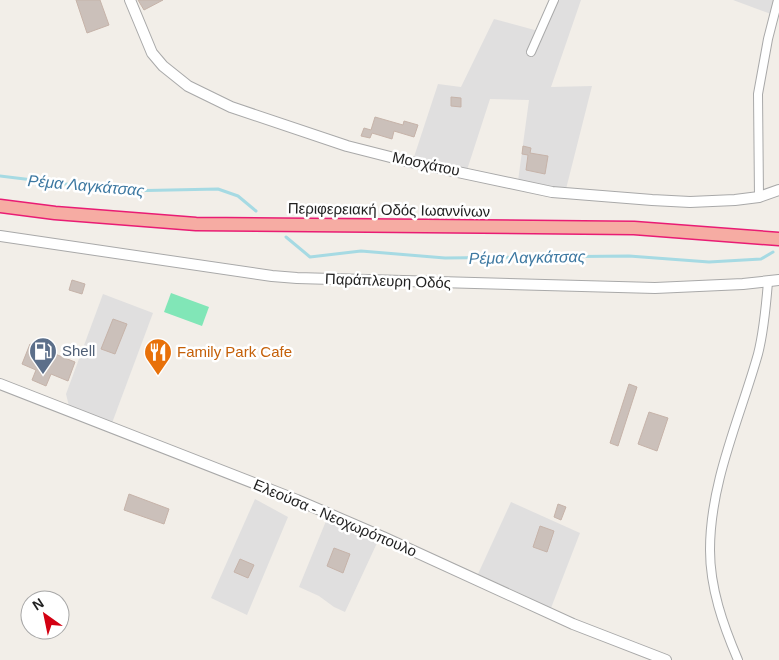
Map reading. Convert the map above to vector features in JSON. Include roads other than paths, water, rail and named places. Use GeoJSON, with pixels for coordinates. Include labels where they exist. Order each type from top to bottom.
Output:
{"type":"FeatureCollection","features":[{"type":"Feature","properties":{"kind":"highway","name":"Περιφερειακή Οδός Ιωαννίνων"},"geometry":{"type":"LineString","coordinates":[[0,206],[56,213],[196,224],[634,228],[779,239]]}},
{"type":"Feature","properties":{"kind":"street","name":"Μοσχάτου"},"geometry":{"type":"LineString","coordinates":[[130,0],[152,53],[163,66],[188,86],[231,107],[347,146],[406,161],[552,192],[672,202],[759,197],[779,190]]}},
{"type":"Feature","properties":{"kind":"street"},"geometry":{"type":"LineString","coordinates":[[531,52],[554,0]]}},
{"type":"Feature","properties":{"kind":"street"},"geometry":{"type":"LineString","coordinates":[[759,197],[758,94],[768,39],[778,0]]}},
{"type":"Feature","properties":{"kind":"street","name":"Παράπλευρη Οδός"},"geometry":{"type":"LineString","coordinates":[[0,236],[272,276],[297,278],[655,288],[779,280]]}},
{"type":"Feature","properties":{"kind":"street"},"geometry":{"type":"LineString","coordinates":[[738,660],[715,597],[710,550],[714,498],[758,352],[768,282]]}},
{"type":"Feature","properties":{"kind":"street","name":"Ελεούσα - Νεοχωρόπουλο"},"geometry":{"type":"LineString","coordinates":[[0,384],[297,500],[383,537],[566,621],[666,660]]}},
{"type":"Feature","properties":{"kind":"waterway","name":"Ρέμα Λαγκάτσας"},"geometry":{"type":"LineString","coordinates":[[0,176],[123,191],[218,189],[238,196],[256,211]]}},
{"type":"Feature","properties":{"kind":"waterway","name":"Ρέμα Λαγκάτσας"},"geometry":{"type":"LineString","coordinates":[[286,237],[310,257],[361,251],[445,258],[629,256],[709,262],[761,259],[773,252]]}},
{"type":"Feature","properties":{"kind":"place","name":"Shell"},"geometry":{"type":"Point","coordinates":[43,375]}},
{"type":"Feature","properties":{"kind":"place","name":"Family Park Cafe"},"geometry":{"type":"Point","coordinates":[158,376]}}]}
